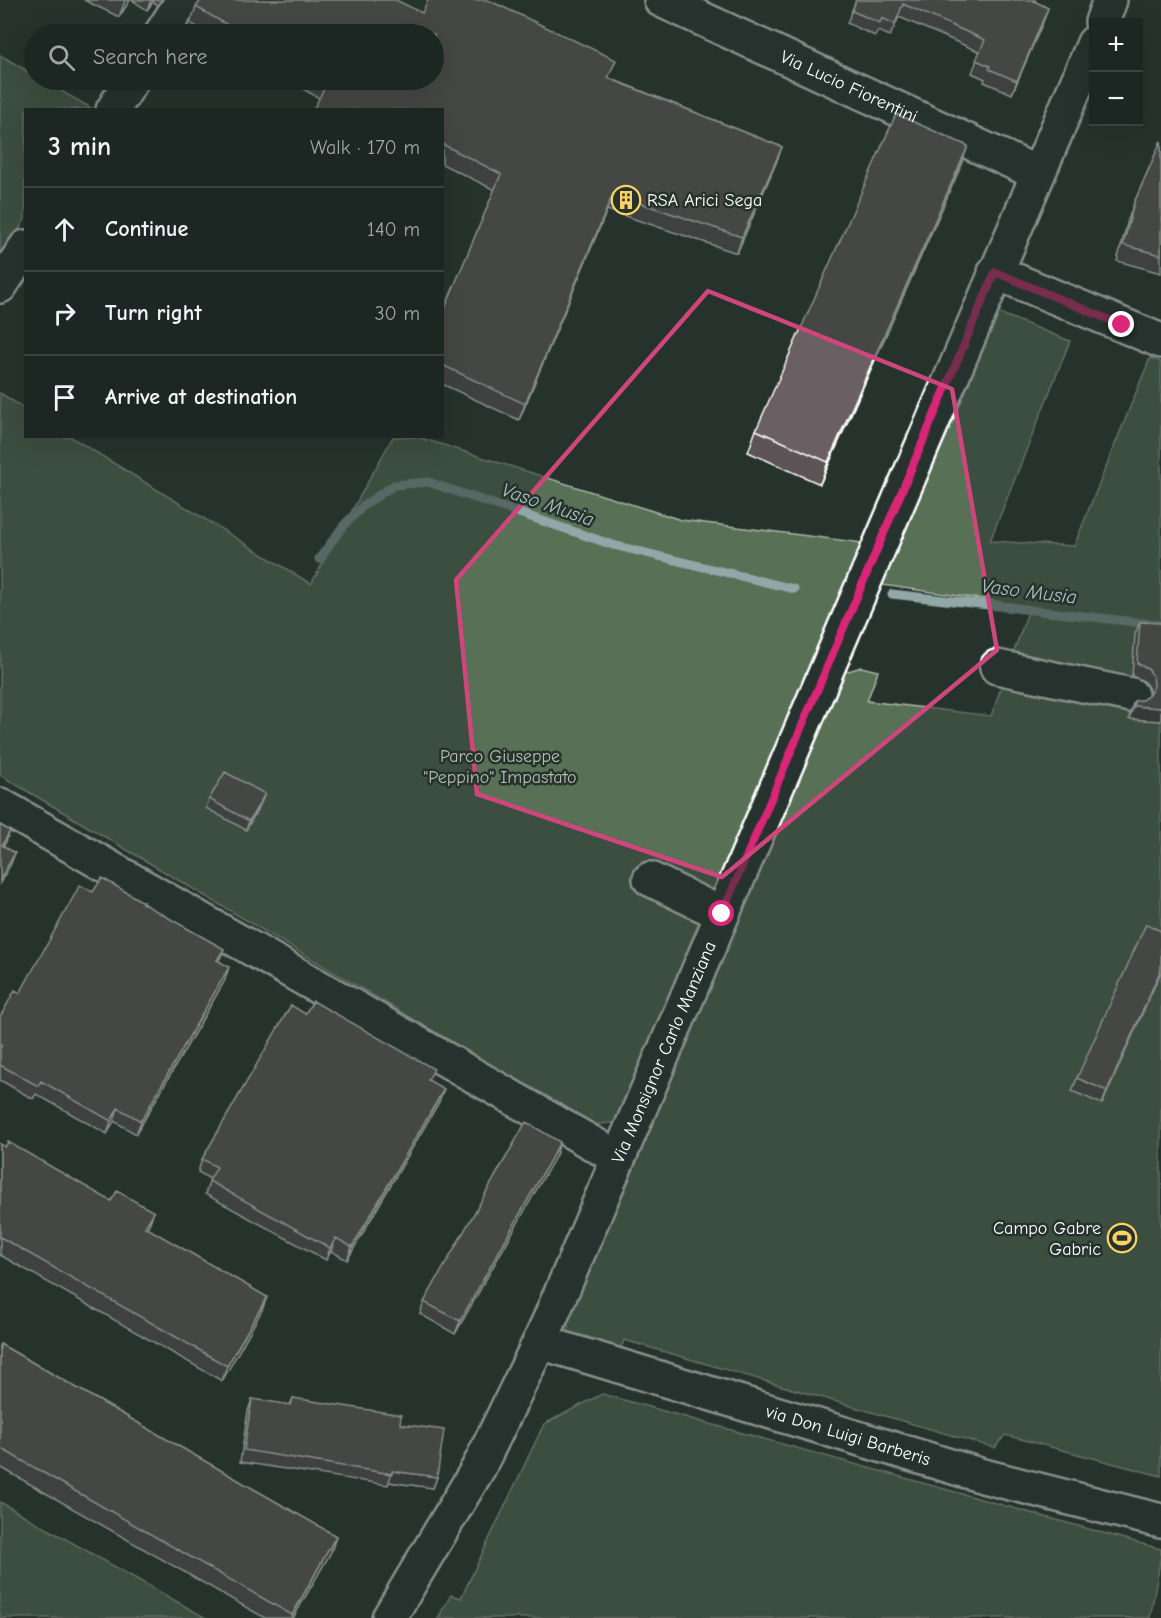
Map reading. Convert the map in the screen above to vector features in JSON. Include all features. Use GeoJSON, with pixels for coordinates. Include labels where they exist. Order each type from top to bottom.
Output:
{"type":"FeatureCollection","features":[{"type":"Feature","properties":{"kind":"street"},"geometry":{"type":"LineString","coordinates":[[167,24],[183,0]]}},
{"type":"Feature","properties":{"kind":"street","name":"Via Lucio Fiorentini"},"geometry":{"type":"LineString","coordinates":[[661,0],[1037,173]]}},
{"type":"Feature","properties":{"kind":"street"},"geometry":{"type":"LineString","coordinates":[[1103,18],[1110,0]]}},
{"type":"Feature","properties":{"kind":"street","name":"Via Monsignor Carlo Manziana"},"geometry":{"type":"LineString","coordinates":[[388,1618],[479,1467],[540,1342],[1089,54]]}},
{"type":"Feature","properties":{"kind":"street"},"geometry":{"type":"LineString","coordinates":[[114,108],[126,90]]}},
{"type":"Feature","properties":{"kind":"street"},"geometry":{"type":"LineString","coordinates":[[0,286],[24,250]]}},
{"type":"Feature","properties":{"kind":"street"},"geometry":{"type":"LineString","coordinates":[[995,272],[1161,341]]}},
{"type":"Feature","properties":{"kind":"street"},"geometry":{"type":"LineString","coordinates":[[997,667],[1131,695]]}},
{"type":"Feature","properties":{"kind":"street"},"geometry":{"type":"LineString","coordinates":[[0,805],[618,1158]]}},
{"type":"Feature","properties":{"kind":"street"},"geometry":{"type":"LineString","coordinates":[[650,879],[722,914]]}},
{"type":"Feature","properties":{"kind":"street","name":"via Don Luigi Barberis"},"geometry":{"type":"LineString","coordinates":[[540,1342],[983,1476],[1161,1521]]}},
{"type":"Feature","properties":{"kind":"highlighted area"},"geometry":{"type":"Polygon","coordinates":[[[708,291],[952,389],[997,650],[722,877],[477,794],[456,580],[708,291]]]}},
{"type":"Feature","properties":{"kind":"green space"},"geometry":{"type":"Polygon","coordinates":[[[0,55],[24,69],[24,90],[60,90],[91,108],[24,108],[24,221],[0,261],[0,55]]]}},
{"type":"Feature","properties":{"kind":"green space"},"geometry":{"type":"Polygon","coordinates":[[[999,313],[1070,341],[990,541],[1074,546],[1150,358],[1161,362],[1161,1476],[1005,1435],[995,1448],[624,1340],[620,1351],[569,1335],[567,1319],[835,675],[861,667],[878,671],[867,701],[991,716],[1030,606],[882,585],[999,313]]]}},
{"type":"Feature","properties":{"kind":"green space","name":"Parco Giuseppe \"Peppino\" Impastato"},"geometry":{"type":"Polygon","coordinates":[[[0,393],[24,408],[24,438],[73,438],[311,584],[392,438],[421,438],[681,520],[879,545],[634,1120],[593,1125],[0,775],[0,393]]]}},
{"type":"Feature","properties":{"kind":"green space"},"geometry":{"type":"Polygon","coordinates":[[[602,1394],[1161,1549],[1150,1618],[438,1618],[451,1595],[461,1598],[544,1424],[602,1394]]]}},
{"type":"Feature","properties":{"kind":"green space"},"geometry":{"type":"Polygon","coordinates":[[[0,1502],[206,1618],[0,1618],[0,1502]]]}},
{"type":"Feature","properties":{"kind":"building","name":"RSA Arici Sega"},"geometry":{"type":"Polygon","coordinates":[[[201,0],[396,0],[422,13],[428,0],[488,0],[616,60],[608,78],[782,147],[742,237],[613,194],[525,404],[444,366],[444,310],[501,174],[444,145],[444,108],[314,108],[323,90],[444,90],[444,24],[226,24],[196,7],[201,0]]]}},
{"type":"Feature","properties":{"kind":"building"},"geometry":{"type":"Polygon","coordinates":[[[856,0],[1035,0],[1048,8],[1017,81],[989,69],[990,66],[976,60],[985,40],[903,4],[895,24],[882,18],[880,23],[852,11],[856,0]]]}},
{"type":"Feature","properties":{"kind":"building"},"geometry":{"type":"Polygon","coordinates":[[[896,114],[968,146],[828,462],[756,430],[896,114]]]}},
{"type":"Feature","properties":{"kind":"building"},"geometry":{"type":"Polygon","coordinates":[[[1161,141],[1161,255],[1123,245],[1134,203],[1161,141]]]}},
{"type":"Feature","properties":{"kind":"building"},"geometry":{"type":"Polygon","coordinates":[[[1140,622],[1161,623],[1161,708],[1134,706],[1134,701],[1142,700],[1149,695],[1154,686],[1153,676],[1148,669],[1137,663],[1140,622]]]}},
{"type":"Feature","properties":{"kind":"building"},"geometry":{"type":"Polygon","coordinates":[[[225,772],[265,794],[249,821],[209,799],[225,772]]]}},
{"type":"Feature","properties":{"kind":"building"},"geometry":{"type":"Polygon","coordinates":[[[0,825],[10,831],[2,845],[15,853],[0,879],[0,825]]]}},
{"type":"Feature","properties":{"kind":"building"},"geometry":{"type":"Polygon","coordinates":[[[102,878],[224,949],[217,960],[229,967],[141,1121],[118,1108],[111,1121],[41,1081],[38,1086],[0,1065],[2,1045],[0,1044],[0,1017],[15,990],[20,993],[80,885],[93,892],[102,878]]]}},
{"type":"Feature","properties":{"kind":"building"},"geometry":{"type":"Polygon","coordinates":[[[1146,924],[1161,931],[1161,969],[1107,1091],[1077,1078],[1146,924]]]}},
{"type":"Feature","properties":{"kind":"building"},"geometry":{"type":"Polygon","coordinates":[[[313,1001],[434,1069],[428,1080],[444,1089],[352,1247],[336,1238],[330,1248],[209,1181],[217,1167],[202,1159],[291,1005],[305,1014],[313,1001]]]}},
{"type":"Feature","properties":{"kind":"building"},"geometry":{"type":"Polygon","coordinates":[[[526,1122],[560,1142],[460,1321],[424,1302],[526,1122]]]}},
{"type":"Feature","properties":{"kind":"building"},"geometry":{"type":"Polygon","coordinates":[[[8,1142],[111,1201],[117,1191],[154,1212],[145,1227],[267,1297],[227,1366],[0,1237],[0,1144],[5,1147],[8,1142]]]}},
{"type":"Feature","properties":{"kind":"building"},"geometry":{"type":"Polygon","coordinates":[[[0,1344],[336,1536],[292,1615],[0,1448],[0,1344]]]}},
{"type":"Feature","properties":{"kind":"building"},"geometry":{"type":"Polygon","coordinates":[[[293,1398],[401,1415],[400,1424],[444,1430],[437,1477],[392,1471],[392,1474],[244,1450],[252,1399],[291,1405],[293,1398]]]}},
{"type":"Feature","properties":{"kind":"waterway","name":"Vaso Musia"},"geometry":{"type":"LineString","coordinates":[[319,559],[344,525],[364,505],[394,485],[428,482],[613,545],[794,589]]}},
{"type":"Feature","properties":{"kind":"waterway","name":"Vaso Musia"},"geometry":{"type":"LineString","coordinates":[[892,594],[1161,625]]}},
{"type":"Feature","properties":{"kind":"place","name":"RSA Arici Sega"},"geometry":{"type":"Point","coordinates":[626,200]}},
{"type":"Feature","properties":{"kind":"place","name":"Campo Gabre Gabric"},"geometry":{"type":"Point","coordinates":[1122,1238]}},
{"type":"Feature","properties":{"kind":"route"},"geometry":{"type":"LineString","coordinates":[[722,914],[995,272],[1122,325]]}}]}
